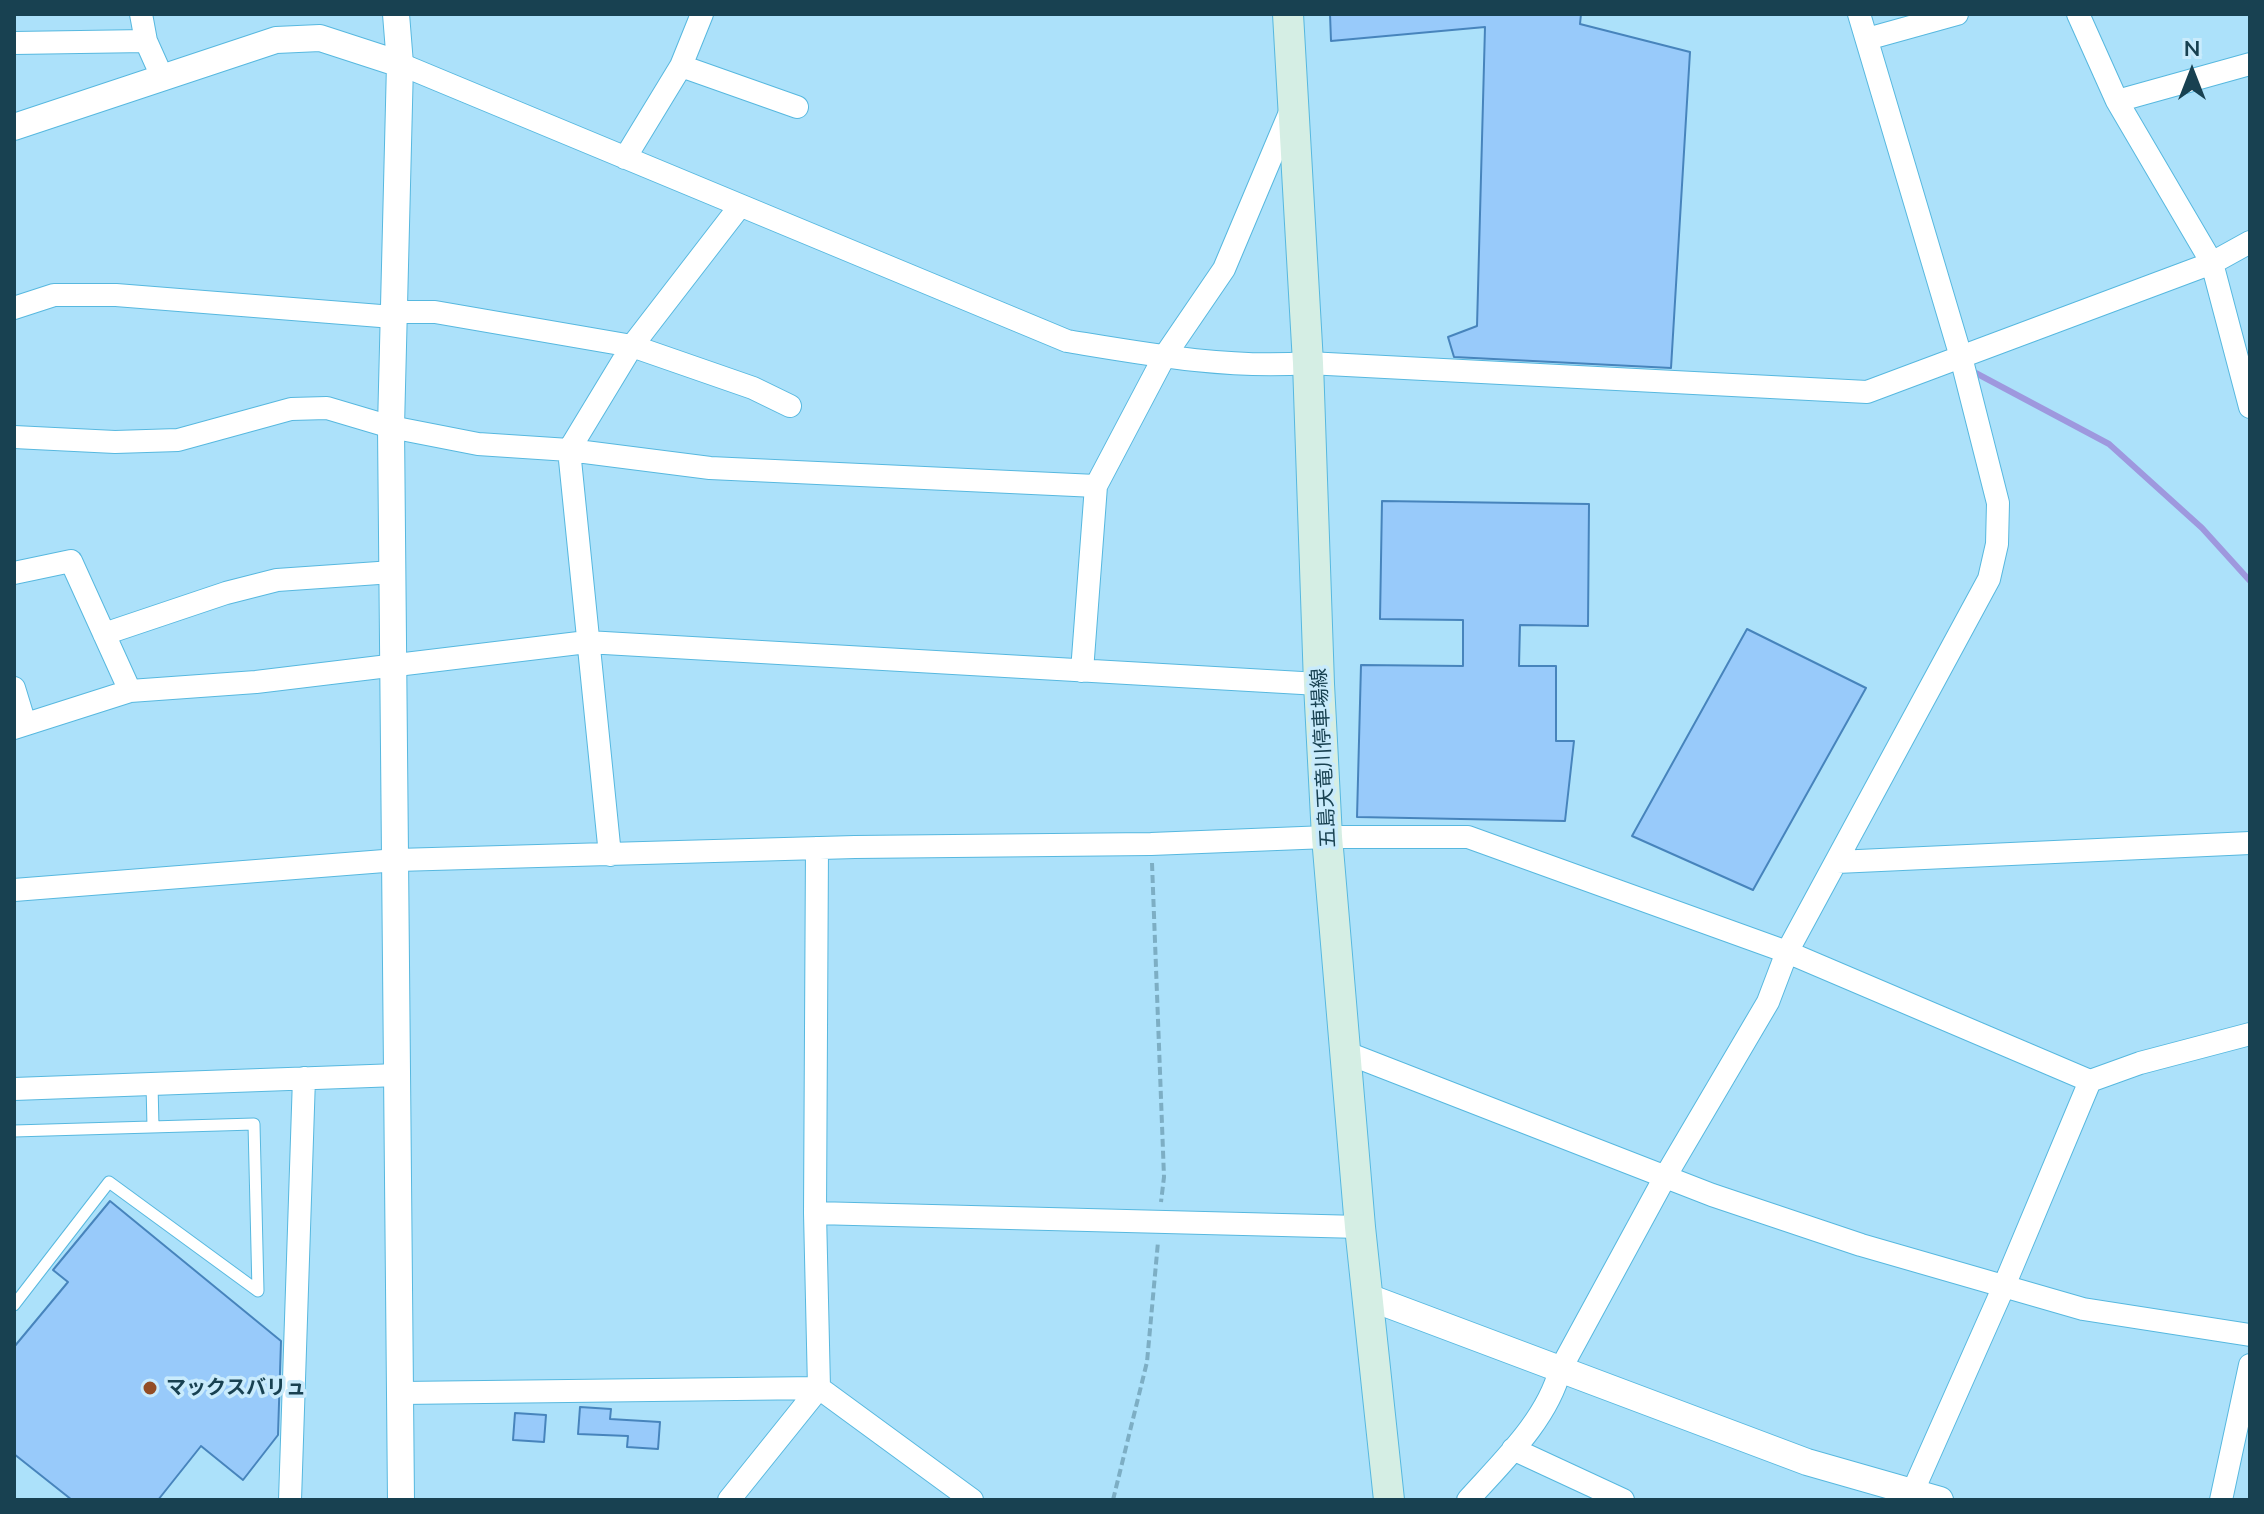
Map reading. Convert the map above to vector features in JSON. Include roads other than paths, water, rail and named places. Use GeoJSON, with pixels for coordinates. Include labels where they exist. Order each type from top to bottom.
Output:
{"type":"FeatureCollection","features":[{"type":"Feature","properties":{"kind":"main road","name":"五島天竜川停車場線"},"geometry":{"type":"LineString","coordinates":[[1288,14],[1308,363],[1327,837],[1360,1227],[1389,1500]]}},
{"type":"Feature","properties":{"kind":"street"},"geometry":{"type":"LineString","coordinates":[[141,14],[146,41],[163,79]]}},
{"type":"Feature","properties":{"kind":"street"},"geometry":{"type":"LineString","coordinates":[[396,14],[400,64],[391,427],[401,1500]]}},
{"type":"Feature","properties":{"kind":"street"},"geometry":{"type":"LineString","coordinates":[[625,158],[681,66],[702,14]]}},
{"type":"Feature","properties":{"kind":"street"},"geometry":{"type":"LineString","coordinates":[[1468,1500],[1513,1449],[1555,1391],[1560,1370],[1665,1177],[1768,1002],[1787,952],[1989,579],[1997,544],[1998,503],[1961,357],[1859,14]]}},
{"type":"Feature","properties":{"kind":"street"},"geometry":{"type":"LineString","coordinates":[[1867,39],[1957,14]]}},
{"type":"Feature","properties":{"kind":"street"},"geometry":{"type":"LineString","coordinates":[[2078,14],[2117,101],[2212,263],[2250,407]]}},
{"type":"Feature","properties":{"kind":"street"},"geometry":{"type":"LineString","coordinates":[[14,127],[276,40],[320,38],[400,64],[1067,341],[1164,357],[1267,366],[1308,363],[1867,392],[2212,263],[2250,242]]}},
{"type":"Feature","properties":{"kind":"street"},"geometry":{"type":"LineString","coordinates":[[14,43],[146,41]]}},
{"type":"Feature","properties":{"kind":"street"},"geometry":{"type":"LineString","coordinates":[[2117,101],[2250,64]]}},
{"type":"Feature","properties":{"kind":"street"},"geometry":{"type":"LineString","coordinates":[[681,66],[797,107]]}},
{"type":"Feature","properties":{"kind":"street"},"geometry":{"type":"LineString","coordinates":[[1082,671],[1096,486],[1164,357],[1224,269],[1293,105]]}},
{"type":"Feature","properties":{"kind":"street"},"geometry":{"type":"LineString","coordinates":[[610,855],[569,450],[632,346],[740,206]]}},
{"type":"Feature","properties":{"kind":"street"},"geometry":{"type":"LineString","coordinates":[[14,308],[54,295],[116,295],[393,314],[435,312],[632,346],[753,388],[790,406]]}},
{"type":"Feature","properties":{"kind":"street"},"geometry":{"type":"LineString","coordinates":[[14,437],[115,442],[178,440],[291,409],[327,408],[391,427],[478,444],[569,450],[710,468],[1096,486]]}},
{"type":"Feature","properties":{"kind":"street"},"geometry":{"type":"LineString","coordinates":[[14,573],[71,561],[130,691]]}},
{"type":"Feature","properties":{"kind":"street"},"geometry":{"type":"LineString","coordinates":[[104,634],[226,593],[277,580],[393,572]]}},
{"type":"Feature","properties":{"kind":"street"},"geometry":{"type":"LineString","coordinates":[[14,688],[20,726],[130,691],[256,682],[587,642],[1319,684]]}},
{"type":"Feature","properties":{"kind":"street"},"geometry":{"type":"LineString","coordinates":[[14,890],[397,860],[817,848],[1151,844],[1327,837],[1468,837],[1787,952],[2090,1081],[2140,1063],[2250,1034]]}},
{"type":"Feature","properties":{"kind":"street"},"geometry":{"type":"LineString","coordinates":[[1837,862],[2250,843]]}},
{"type":"Feature","properties":{"kind":"street"},"geometry":{"type":"LineString","coordinates":[[729,1500],[819,1388],[815,1213],[817,848]]}},
{"type":"Feature","properties":{"kind":"street"},"geometry":{"type":"LineString","coordinates":[[1347,1053],[1665,1177],[1861,1245],[2083,1309],[2250,1335]]}},
{"type":"Feature","properties":{"kind":"street"},"geometry":{"type":"LineString","coordinates":[[14,1089],[398,1075]]}},
{"type":"Feature","properties":{"kind":"street"},"geometry":{"type":"LineString","coordinates":[[290,1500],[304,1078]]}},
{"type":"Feature","properties":{"kind":"street"},"geometry":{"type":"LineString","coordinates":[[1911,1496],[2090,1081]]}},
{"type":"Feature","properties":{"kind":"street"},"geometry":{"type":"LineString","coordinates":[[815,1213],[1360,1227]]}},
{"type":"Feature","properties":{"kind":"street"},"geometry":{"type":"LineString","coordinates":[[1368,1297],[1807,1462],[1911,1496],[1940,1500]]}},
{"type":"Feature","properties":{"kind":"street"},"geometry":{"type":"LineString","coordinates":[[2221,1500],[2250,1365]]}},
{"type":"Feature","properties":{"kind":"street"},"geometry":{"type":"LineString","coordinates":[[401,1393],[819,1388],[972,1500]]}},
{"type":"Feature","properties":{"kind":"street"},"geometry":{"type":"LineString","coordinates":[[1513,1449],[1623,1500]]}},
{"type":"Feature","properties":{"kind":"lane"},"geometry":{"type":"LineString","coordinates":[[152,1084],[153,1127]]}},
{"type":"Feature","properties":{"kind":"lane"},"geometry":{"type":"LineString","coordinates":[[14,1131],[254,1124],[258,1291],[109,1182],[14,1305]]}},
{"type":"Feature","properties":{"kind":"waterway"},"geometry":{"type":"LineString","coordinates":[[1972,371],[2109,444],[2202,528],[2250,581]]}},
{"type":"Feature","properties":{"kind":"place","name":"マックスバリュ"},"geometry":{"type":"Point","coordinates":[150,1388]}}]}
